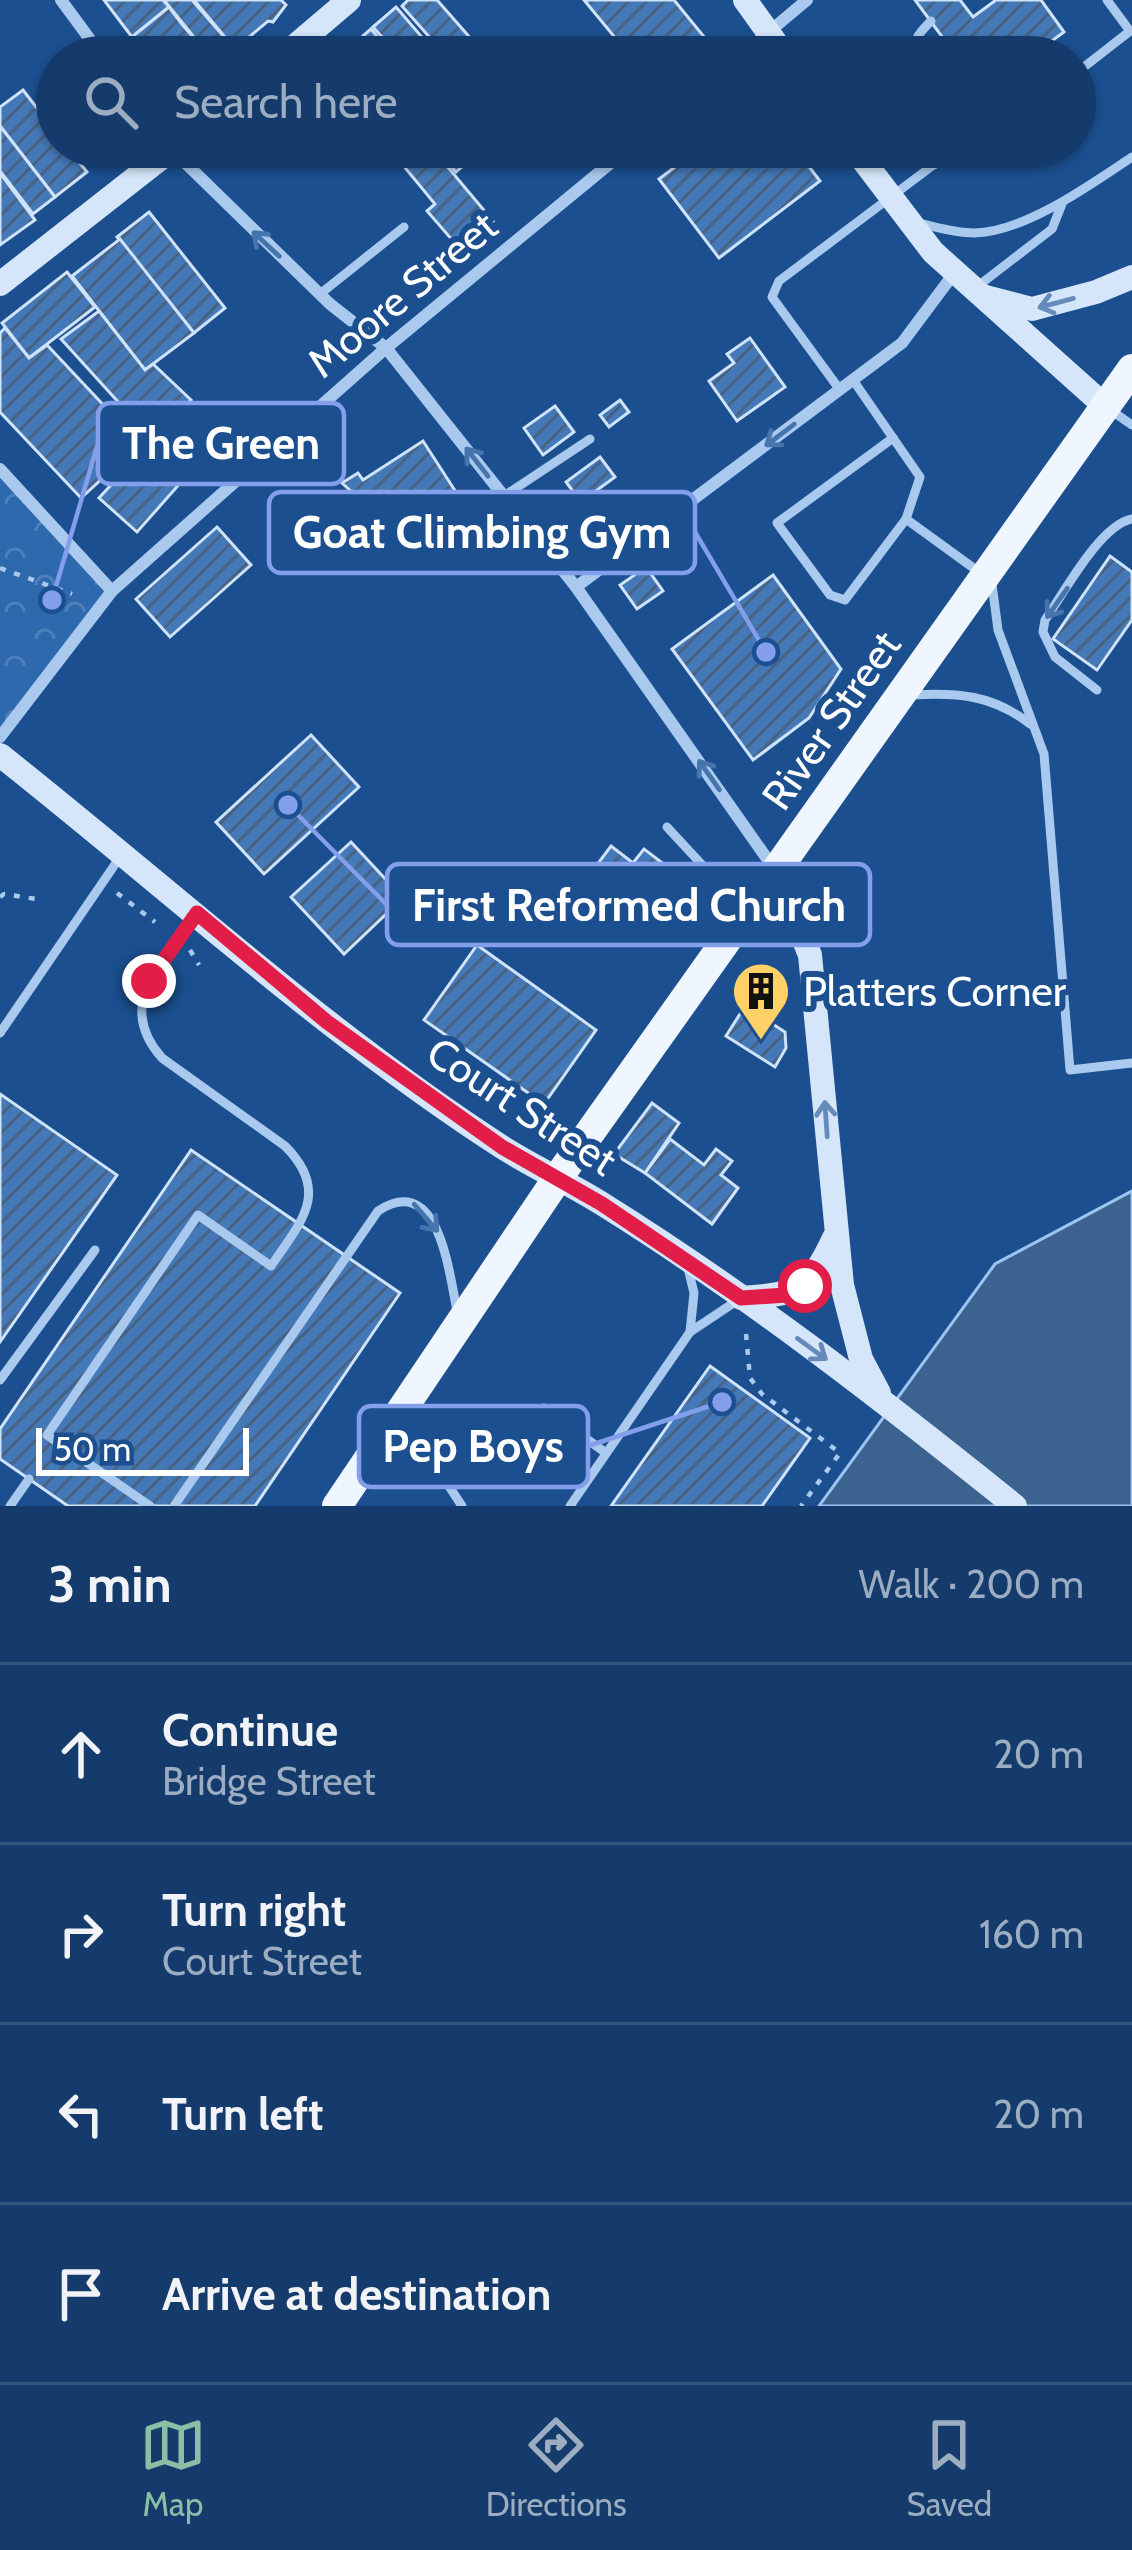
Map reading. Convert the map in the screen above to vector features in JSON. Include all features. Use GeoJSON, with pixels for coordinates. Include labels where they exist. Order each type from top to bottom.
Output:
{"type":"FeatureCollection","features":[{"type":"Feature","properties":{"kind":"main road"},"geometry":{"type":"LineString","coordinates":[[307,36],[350,0]]}},
{"type":"Feature","properties":{"kind":"main road"},"geometry":{"type":"LineString","coordinates":[[745,0],[770,36]]}},
{"type":"Feature","properties":{"kind":"main road"},"geometry":{"type":"LineString","coordinates":[[0,284],[147,168]]}},
{"type":"Feature","properties":{"kind":"main road"},"geometry":{"type":"LineString","coordinates":[[868,168],[933,252],[1119,416]]}},
{"type":"Feature","properties":{"kind":"main road"},"geometry":{"type":"LineString","coordinates":[[969,285],[1032,309],[1132,277]]}},
{"type":"Feature","properties":{"kind":"main road","name":"River Street"},"geometry":{"type":"LineString","coordinates":[[337,1506],[557,1179],[988,571],[1119,416],[1132,369]]}},
{"type":"Feature","properties":{"kind":"main road","name":"Court Street"},"geometry":{"type":"LineString","coordinates":[[0,755],[327,1022],[502,1147],[602,1204],[741,1298],[883,1400],[1015,1506]]}},
{"type":"Feature","properties":{"kind":"main road"},"geometry":{"type":"LineString","coordinates":[[776,871],[800,926],[816,986],[835,1236],[850,1324],[861,1360],[883,1400]]}},
{"type":"Feature","properties":{"kind":"main road"},"geometry":{"type":"LineString","coordinates":[[741,1298],[787,1295],[805,1286],[819,1270],[835,1236]]}},
{"type":"Feature","properties":{"kind":"street"},"geometry":{"type":"LineString","coordinates":[[61,0],[88,36]]}},
{"type":"Feature","properties":{"kind":"street"},"geometry":{"type":"LineString","coordinates":[[764,36],[807,0]]}},
{"type":"Feature","properties":{"kind":"street"},"geometry":{"type":"LineString","coordinates":[[192,168],[320,294],[386,348],[576,587],[776,871]]}},
{"type":"Feature","properties":{"kind":"street","name":"Moore Street"},"geometry":{"type":"LineString","coordinates":[[0,737],[112,591],[386,348],[605,168]]}},
{"type":"Feature","properties":{"kind":"street"},"geometry":{"type":"LineString","coordinates":[[576,587],[902,343],[969,285]]}},
{"type":"Feature","properties":{"kind":"street"},"geometry":{"type":"LineString","coordinates":[[0,470],[112,591]]}},
{"type":"Feature","properties":{"kind":"lane"},"geometry":{"type":"LineString","coordinates":[[1096,58],[1130,31],[1107,0]]}},
{"type":"Feature","properties":{"kind":"lane"},"geometry":{"type":"LineString","coordinates":[[920,36],[931,20]]}},
{"type":"Feature","properties":{"kind":"lane"},"geometry":{"type":"LineString","coordinates":[[909,220],[977,233],[995,230],[1062,204],[1132,157]]}},
{"type":"Feature","properties":{"kind":"lane"},"geometry":{"type":"LineString","coordinates":[[840,390],[772,297],[779,281],[930,168]]}},
{"type":"Feature","properties":{"kind":"lane"},"geometry":{"type":"LineString","coordinates":[[969,285],[1052,229],[1062,204]]}},
{"type":"Feature","properties":{"kind":"lane"},"geometry":{"type":"LineString","coordinates":[[320,294],[404,227]]}},
{"type":"Feature","properties":{"kind":"lane"},"geometry":{"type":"LineString","coordinates":[[853,380],[920,477],[906,520],[845,600],[830,595],[777,523],[893,438]]}},
{"type":"Feature","properties":{"kind":"lane"},"geometry":{"type":"LineString","coordinates":[[504,496],[590,439]]}},
{"type":"Feature","properties":{"kind":"lane"},"geometry":{"type":"LineString","coordinates":[[1097,690],[1055,657],[1042,632],[1106,533],[1120,521],[1132,519]]}},
{"type":"Feature","properties":{"kind":"lane"},"geometry":{"type":"LineString","coordinates":[[906,520],[988,571],[998,630],[1044,754],[1070,1070],[1132,1063]]}},
{"type":"Feature","properties":{"kind":"lane"},"geometry":{"type":"LineString","coordinates":[[900,696],[950,692],[983,698],[1014,711],[1031,725]]}},
{"type":"Feature","properties":{"kind":"lane"},"geometry":{"type":"LineString","coordinates":[[667,827],[746,913]]}},
{"type":"Feature","properties":{"kind":"lane"},"geometry":{"type":"LineString","coordinates":[[0,1033],[123,853]]}},
{"type":"Feature","properties":{"kind":"lane"},"geometry":{"type":"LineString","coordinates":[[151,1506],[47,1435],[198,1215],[271,1266],[311,1199],[308,1180],[285,1146],[162,1058],[146,1040],[141,999],[197,913]]}},
{"type":"Feature","properties":{"kind":"lane"},"geometry":{"type":"LineString","coordinates":[[174,1506],[345,1256],[378,1210],[391,1202],[409,1201],[428,1213],[439,1232],[460,1325]]}},
{"type":"Feature","properties":{"kind":"lane"},"geometry":{"type":"LineString","coordinates":[[0,1380],[95,1250]]}},
{"type":"Feature","properties":{"kind":"lane"},"geometry":{"type":"LineString","coordinates":[[683,1258],[694,1293],[690,1333]]}},
{"type":"Feature","properties":{"kind":"lane"},"geometry":{"type":"LineString","coordinates":[[570,1506],[690,1333],[741,1298]]}},
{"type":"Feature","properties":{"kind":"lane"},"geometry":{"type":"LineString","coordinates":[[406,1404],[420,1442],[462,1506]]}},
{"type":"Feature","properties":{"kind":"lane"},"geometry":{"type":"LineString","coordinates":[[544,1408],[606,1454]]}},
{"type":"Feature","properties":{"kind":"lane"},"geometry":{"type":"LineString","coordinates":[[10,1506],[29,1479]]}},
{"type":"Feature","properties":{"kind":"path"},"geometry":{"type":"LineString","coordinates":[[0,568],[72,594]]}},
{"type":"Feature","properties":{"kind":"path"},"geometry":{"type":"LineString","coordinates":[[2,893],[42,900]]}},
{"type":"Feature","properties":{"kind":"path"},"geometry":{"type":"LineString","coordinates":[[118,893],[155,922]]}},
{"type":"Feature","properties":{"kind":"path"},"geometry":{"type":"LineString","coordinates":[[189,949],[200,965]]}},
{"type":"Feature","properties":{"kind":"path"},"geometry":{"type":"LineString","coordinates":[[741,1298],[750,1378],[762,1394],[840,1453],[801,1506]]}},
{"type":"Feature","properties":{"kind":"green space"},"geometry":{"type":"Polygon","coordinates":[[[0,469],[112,591],[0,737],[0,469]]]}},
{"type":"Feature","properties":{"kind":"shaded area"},"geometry":{"type":"Polygon","coordinates":[[[1132,1191],[1132,1506],[819,1506],[995,1264],[1132,1191]]]}},
{"type":"Feature","properties":{"kind":"building"},"geometry":{"type":"Polygon","coordinates":[[[104,0],[163,0],[169,7],[131,36],[104,0]]]}},
{"type":"Feature","properties":{"kind":"building"},"geometry":{"type":"Polygon","coordinates":[[[164,0],[192,0],[223,36],[193,36],[164,0]]]}},
{"type":"Feature","properties":{"kind":"building"},"geometry":{"type":"Polygon","coordinates":[[[194,0],[281,0],[286,5],[273,22],[250,36],[224,36],[194,0]]]}},
{"type":"Feature","properties":{"kind":"building"},"geometry":{"type":"Polygon","coordinates":[[[408,0],[437,0],[469,36],[428,36],[402,6],[408,0]]]}},
{"type":"Feature","properties":{"kind":"building"},"geometry":{"type":"Polygon","coordinates":[[[584,0],[674,0],[703,36],[614,36],[584,0]]]}},
{"type":"Feature","properties":{"kind":"building"},"geometry":{"type":"Polygon","coordinates":[[[915,0],[960,0],[973,17],[996,0],[1041,0],[1064,32],[1059,36],[942,36],[915,0]]]}},
{"type":"Feature","properties":{"kind":"building"},"geometry":{"type":"Polygon","coordinates":[[[169,7],[193,36],[133,36],[169,7]]]}},
{"type":"Feature","properties":{"kind":"building"},"geometry":{"type":"Polygon","coordinates":[[[396,7],[421,36],[381,36],[373,27],[396,7]]]}},
{"type":"Feature","properties":{"kind":"building"},"geometry":{"type":"Polygon","coordinates":[[[23,90],[36,107],[36,168],[84,168],[87,172],[55,197],[0,126],[0,107],[23,90]]]}},
{"type":"Feature","properties":{"kind":"building"},"geometry":{"type":"Polygon","coordinates":[[[0,126],[55,197],[33,214],[0,171],[0,126]]]}},
{"type":"Feature","properties":{"kind":"building"},"geometry":{"type":"Polygon","coordinates":[[[405,168],[449,168],[493,221],[460,249],[427,211],[435,204],[405,168]]]}},
{"type":"Feature","properties":{"kind":"building"},"geometry":{"type":"Polygon","coordinates":[[[673,168],[810,168],[820,181],[719,258],[659,179],[673,168]]]}},
{"type":"Feature","properties":{"kind":"building"},"geometry":{"type":"Polygon","coordinates":[[[0,173],[35,220],[0,245],[0,173]]]}},
{"type":"Feature","properties":{"kind":"building"},"geometry":{"type":"Polygon","coordinates":[[[149,212],[225,308],[194,333],[117,237],[149,212]]]}},
{"type":"Feature","properties":{"kind":"building"},"geometry":{"type":"Polygon","coordinates":[[[120,239],[194,333],[145,370],[72,276],[120,239]]]}},
{"type":"Feature","properties":{"kind":"building"},"geometry":{"type":"Polygon","coordinates":[[[67,272],[95,307],[29,358],[2,323],[67,272]]]}},
{"type":"Feature","properties":{"kind":"building"},"geometry":{"type":"Polygon","coordinates":[[[99,311],[145,370],[153,364],[191,400],[151,438],[61,339],[99,311]]]}},
{"type":"Feature","properties":{"kind":"building"},"geometry":{"type":"Polygon","coordinates":[[[5,328],[29,358],[47,345],[140,444],[81,498],[0,412],[0,333],[5,328]]]}},
{"type":"Feature","properties":{"kind":"building"},"geometry":{"type":"Polygon","coordinates":[[[750,338],[785,387],[737,421],[709,381],[734,363],[727,354],[750,338]]]}},
{"type":"Feature","properties":{"kind":"building"},"geometry":{"type":"Polygon","coordinates":[[[620,400],[629,412],[609,427],[600,415],[620,400]]]}},
{"type":"Feature","properties":{"kind":"building"},"geometry":{"type":"Polygon","coordinates":[[[555,406],[574,432],[543,455],[524,428],[555,406]]]}},
{"type":"Feature","properties":{"kind":"building"},"geometry":{"type":"Polygon","coordinates":[[[423,441],[463,503],[418,552],[342,483],[358,473],[363,480],[423,441]]]}},
{"type":"Feature","properties":{"kind":"building"},"geometry":{"type":"Polygon","coordinates":[[[146,447],[183,480],[137,532],[99,498],[146,447]]]}},
{"type":"Feature","properties":{"kind":"building"},"geometry":{"type":"Polygon","coordinates":[[[600,457],[615,477],[581,502],[566,482],[600,457]]]}},
{"type":"Feature","properties":{"kind":"building"},"geometry":{"type":"Polygon","coordinates":[[[217,527],[251,565],[170,637],[136,599],[217,527]]]}},
{"type":"Feature","properties":{"kind":"building"},"geometry":{"type":"Polygon","coordinates":[[[1110,556],[1132,572],[1132,620],[1097,670],[1053,639],[1110,556]]]}},
{"type":"Feature","properties":{"kind":"building"},"geometry":{"type":"Polygon","coordinates":[[[646,567],[663,591],[637,609],[620,585],[646,567]]]}},
{"type":"Feature","properties":{"kind":"building"},"geometry":{"type":"Polygon","coordinates":[[[773,575],[841,669],[809,718],[753,760],[672,649],[773,575]]]}},
{"type":"Feature","properties":{"kind":"building"},"geometry":{"type":"Polygon","coordinates":[[[311,735],[359,787],[264,874],[216,822],[311,735]]]}},
{"type":"Feature","properties":{"kind":"building"},"geometry":{"type":"Polygon","coordinates":[[[351,842],[403,898],[344,954],[291,897],[351,842]]]}},
{"type":"Feature","properties":{"kind":"building"},"geometry":{"type":"Polygon","coordinates":[[[611,846],[633,863],[644,849],[698,890],[656,944],[581,886],[611,846]]]}},
{"type":"Feature","properties":{"kind":"building"},"geometry":{"type":"Polygon","coordinates":[[[477,945],[596,1030],[544,1104],[424,1020],[477,945]]]}},
{"type":"Feature","properties":{"kind":"building","name":"Platters Corner"},"geometry":{"type":"Polygon","coordinates":[[[745,1006],[785,1032],[786,1048],[775,1067],[726,1036],[745,1006]]]}},
{"type":"Feature","properties":{"kind":"building"},"geometry":{"type":"Polygon","coordinates":[[[0,1094],[117,1175],[0,1342],[0,1094]]]}},
{"type":"Feature","properties":{"kind":"building"},"geometry":{"type":"Polygon","coordinates":[[[652,1103],[679,1123],[645,1173],[614,1154],[652,1103]]]}},
{"type":"Feature","properties":{"kind":"building"},"geometry":{"type":"Polygon","coordinates":[[[670,1139],[704,1165],[716,1149],[732,1161],[721,1175],[738,1188],[712,1224],[645,1173],[670,1139]]]}},
{"type":"Feature","properties":{"kind":"building"},"geometry":{"type":"Polygon","coordinates":[[[191,1150],[400,1293],[255,1506],[68,1506],[0,1459],[0,1429],[191,1150]]]}},
{"type":"Feature","properties":{"kind":"building"},"geometry":{"type":"Polygon","coordinates":[[[710,1366],[810,1438],[762,1506],[611,1506],[710,1366]]]}},
{"type":"Feature","properties":{"kind":"place","name":"The Green"},"geometry":{"type":"Point","coordinates":[52,600]}},
{"type":"Feature","properties":{"kind":"place","name":"Goat Climbing Gym"},"geometry":{"type":"Point","coordinates":[766,652]}},
{"type":"Feature","properties":{"kind":"place","name":"First Reformed Church"},"geometry":{"type":"Point","coordinates":[288,805]}},
{"type":"Feature","properties":{"kind":"place","name":"Platters Corner"},"geometry":{"type":"Point","coordinates":[761,1042]}},
{"type":"Feature","properties":{"kind":"place","name":"Pep Boys"},"geometry":{"type":"Point","coordinates":[722,1402]}},
{"type":"Feature","properties":{"kind":"route"},"geometry":{"type":"LineString","coordinates":[[149,981],[197,913],[327,1022],[502,1147],[602,1204],[741,1298],[787,1295],[805,1286]]}}]}
